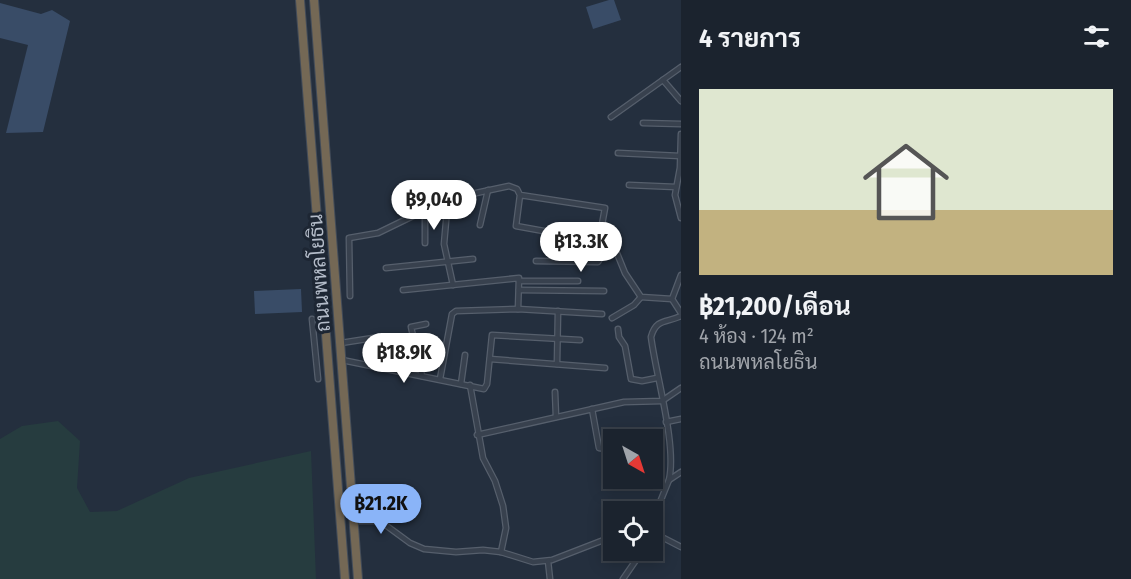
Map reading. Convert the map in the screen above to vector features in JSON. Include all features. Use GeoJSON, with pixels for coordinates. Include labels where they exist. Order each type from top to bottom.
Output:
{"type":"FeatureCollection","features":[{"type":"Feature","properties":{"kind":"highway","name":"ถนนพหลโยธิน"},"geometry":{"type":"LineString","coordinates":[[300,0],[345,579]]}},
{"type":"Feature","properties":{"kind":"highway","name":"ถนนพหลโยธิน"},"geometry":{"type":"LineString","coordinates":[[314,0],[358,579]]}},
{"type":"Feature","properties":{"kind":"highway"},"geometry":{"type":"LineString","coordinates":[[329,376],[343,376]]}},
{"type":"Feature","properties":{"kind":"street"},"geometry":{"type":"LineString","coordinates":[[611,117],[681,67]]}},
{"type":"Feature","properties":{"kind":"street"},"geometry":{"type":"LineString","coordinates":[[663,80],[681,101]]}},
{"type":"Feature","properties":{"kind":"street"},"geometry":{"type":"LineString","coordinates":[[643,123],[681,124]]}},
{"type":"Feature","properties":{"kind":"street"},"geometry":{"type":"LineString","coordinates":[[681,134],[681,169],[676,187],[681,218]]}},
{"type":"Feature","properties":{"kind":"street"},"geometry":{"type":"LineString","coordinates":[[618,153],[680,156]]}},
{"type":"Feature","properties":{"kind":"street"},"geometry":{"type":"LineString","coordinates":[[629,185],[676,187]]}},
{"type":"Feature","properties":{"kind":"street"},"geometry":{"type":"LineString","coordinates":[[350,296],[349,238],[378,233],[447,199],[509,186],[517,189],[520,195],[516,226],[599,241],[605,208],[520,195]]}},
{"type":"Feature","properties":{"kind":"street"},"geometry":{"type":"LineString","coordinates":[[480,225],[488,190]]}},
{"type":"Feature","properties":{"kind":"street"},"geometry":{"type":"LineString","coordinates":[[447,199],[444,244],[453,285]]}},
{"type":"Feature","properties":{"kind":"street"},"geometry":{"type":"LineString","coordinates":[[425,208],[425,243]]}},
{"type":"Feature","properties":{"kind":"street"},"geometry":{"type":"LineString","coordinates":[[600,238],[612,241],[625,273],[641,297]]}},
{"type":"Feature","properties":{"kind":"street"},"geometry":{"type":"LineString","coordinates":[[536,261],[598,262],[603,253],[615,249]]}},
{"type":"Feature","properties":{"kind":"street"},"geometry":{"type":"LineString","coordinates":[[386,268],[473,259]]}},
{"type":"Feature","properties":{"kind":"street"},"geometry":{"type":"LineString","coordinates":[[660,501],[669,480],[671,462],[651,337],[653,329],[665,319],[681,315],[672,299],[681,275]]}},
{"type":"Feature","properties":{"kind":"street"},"geometry":{"type":"LineString","coordinates":[[403,290],[519,278],[519,281],[578,281]]}},
{"type":"Feature","properties":{"kind":"street"},"geometry":{"type":"LineString","coordinates":[[518,309],[519,281]]}},
{"type":"Feature","properties":{"kind":"street"},"geometry":{"type":"LineString","coordinates":[[519,290],[604,291]]}},
{"type":"Feature","properties":{"kind":"street"},"geometry":{"type":"LineString","coordinates":[[612,318],[621,315],[641,297],[672,299]]}},
{"type":"Feature","properties":{"kind":"street"},"geometry":{"type":"LineString","coordinates":[[440,380],[454,312],[518,309],[603,314]]}},
{"type":"Feature","properties":{"kind":"street"},"geometry":{"type":"LineString","coordinates":[[557,364],[558,311]]}},
{"type":"Feature","properties":{"kind":"street"},"geometry":{"type":"LineString","coordinates":[[312,319],[318,379]]}},
{"type":"Feature","properties":{"kind":"street"},"geometry":{"type":"LineString","coordinates":[[422,376],[411,327],[426,324]]}},
{"type":"Feature","properties":{"kind":"street"},"geometry":{"type":"LineString","coordinates":[[618,329],[625,346],[631,379],[642,381],[657,378]]}},
{"type":"Feature","properties":{"kind":"street"},"geometry":{"type":"LineString","coordinates":[[342,360],[484,389],[487,384],[492,335],[580,340]]}},
{"type":"Feature","properties":{"kind":"street"},"geometry":{"type":"LineString","coordinates":[[341,343],[373,338]]}},
{"type":"Feature","properties":{"kind":"street"},"geometry":{"type":"LineString","coordinates":[[461,384],[465,355]]}},
{"type":"Feature","properties":{"kind":"street"},"geometry":{"type":"LineString","coordinates":[[490,359],[605,368]]}},
{"type":"Feature","properties":{"kind":"street"},"geometry":{"type":"LineString","coordinates":[[470,386],[477,435],[483,458],[495,481],[503,506],[506,528],[501,552]]}},
{"type":"Feature","properties":{"kind":"street"},"geometry":{"type":"LineString","coordinates":[[477,435],[624,402],[662,401],[681,388]]}},
{"type":"Feature","properties":{"kind":"street"},"geometry":{"type":"LineString","coordinates":[[555,392],[556,417]]}},
{"type":"Feature","properties":{"kind":"street"},"geometry":{"type":"LineString","coordinates":[[592,409],[599,448],[603,449]]}},
{"type":"Feature","properties":{"kind":"street"},"geometry":{"type":"LineString","coordinates":[[666,422],[681,419]]}},
{"type":"Feature","properties":{"kind":"street"},"geometry":{"type":"LineString","coordinates":[[669,480],[681,472]]}},
{"type":"Feature","properties":{"kind":"street"},"geometry":{"type":"LineString","coordinates":[[354,521],[380,521],[410,543],[423,549],[501,552],[533,562],[548,561],[603,540]]}},
{"type":"Feature","properties":{"kind":"street"},"geometry":{"type":"LineString","coordinates":[[663,538],[681,547]]}},
{"type":"Feature","properties":{"kind":"street"},"geometry":{"type":"LineString","coordinates":[[548,561],[550,579]]}},
{"type":"Feature","properties":{"kind":"street"},"geometry":{"type":"LineString","coordinates":[[623,579],[635,561]]}},
{"type":"Feature","properties":{"kind":"green space"},"geometry":{"type":"Polygon","coordinates":[[[58,421],[80,441],[77,488],[90,512],[117,511],[189,478],[311,451],[316,579],[0,579],[0,439],[22,426],[58,421]]]}},
{"type":"Feature","properties":{"kind":"water"},"geometry":{"type":"Polygon","coordinates":[[[614,0],[621,20],[593,29],[586,7],[614,0]]]}},
{"type":"Feature","properties":{"kind":"water"},"geometry":{"type":"Polygon","coordinates":[[[0,3],[41,14],[52,10],[70,21],[43,132],[6,133],[28,45],[0,38],[0,3]]]}},
{"type":"Feature","properties":{"kind":"water"},"geometry":{"type":"Polygon","coordinates":[[[301,289],[302,312],[255,314],[254,291],[301,289]]]}}]}
